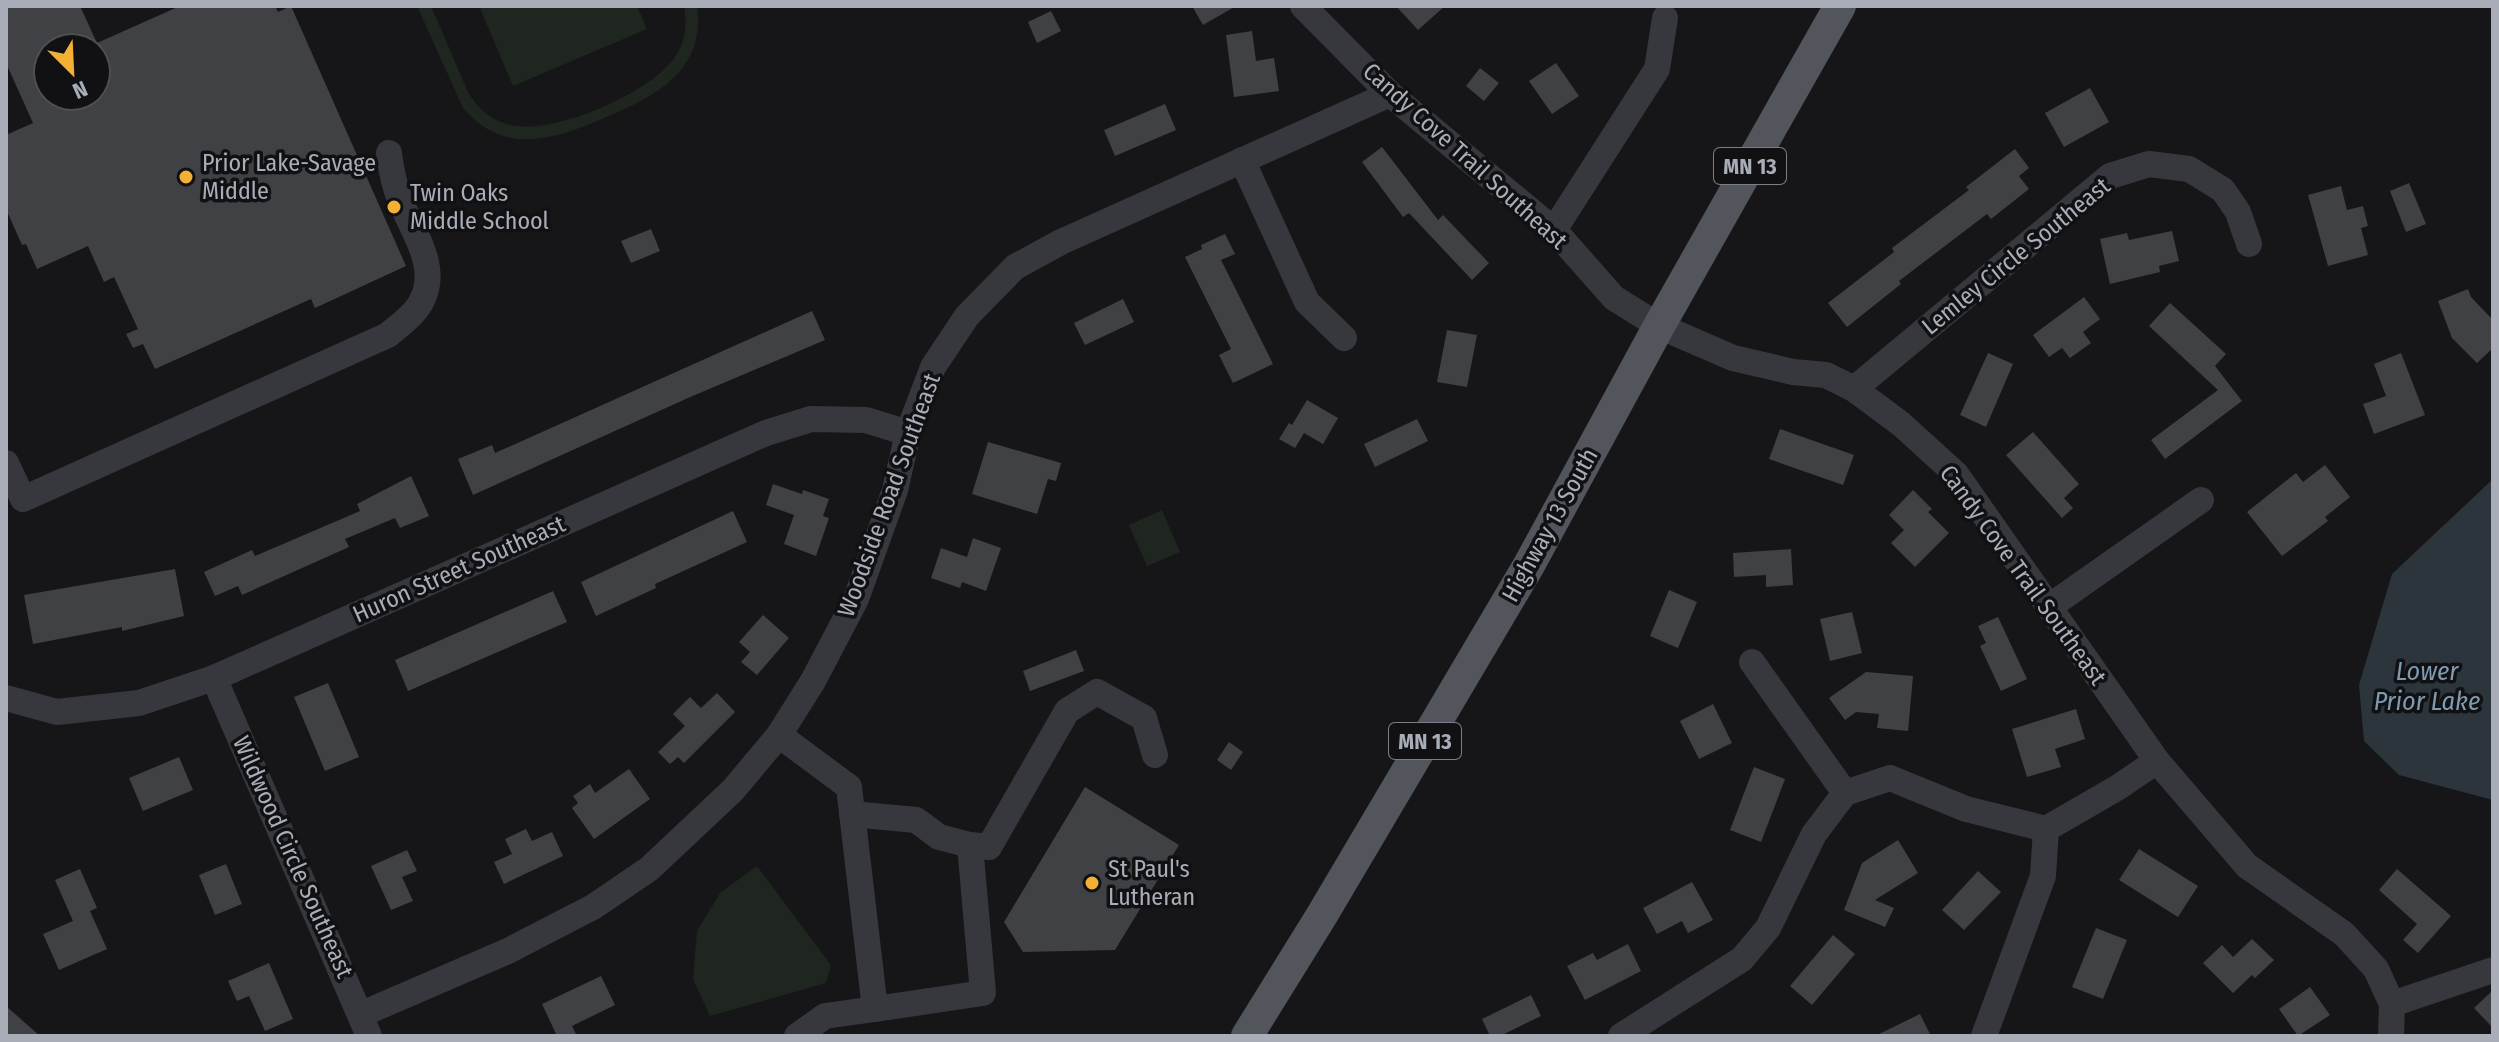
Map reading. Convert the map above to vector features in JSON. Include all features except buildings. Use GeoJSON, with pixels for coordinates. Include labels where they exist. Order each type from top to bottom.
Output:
{"type":"FeatureCollection","features":[{"type":"Feature","properties":{"kind":"main road","name":"Highway 13 South"},"geometry":{"type":"LineString","coordinates":[[1247,1036],[1521,578],[1840,6]]}},
{"type":"Feature","properties":{"kind":"street","name":"Candy Cove Trail Southeast"},"geometry":{"type":"LineString","coordinates":[[1303,6],[1390,94],[1554,230],[1614,298],[1659,326],[1733,358],[1793,372],[1826,375],[1854,389],[1901,424],[1956,474],[2157,761],[2247,866],[2344,934],[2376,969],[2392,1004],[2391,1036]]}},
{"type":"Feature","properties":{"kind":"street"},"geometry":{"type":"LineString","coordinates":[[1554,230],[1657,69],[1665,18]]}},
{"type":"Feature","properties":{"kind":"street","name":"Woodside Road Southeast"},"geometry":{"type":"LineString","coordinates":[[366,1025],[604,899],[649,869],[733,790],[779,735],[813,681],[856,599],[895,490],[908,433],[933,367],[967,316],[1015,267],[1061,242],[1390,94]]}},
{"type":"Feature","properties":{"kind":"street"},"geometry":{"type":"LineString","coordinates":[[6,463],[23,499],[388,335],[409,317],[423,299],[428,277],[426,257],[391,174],[389,153]]}},
{"type":"Feature","properties":{"kind":"street"},"geometry":{"type":"LineString","coordinates":[[1242,160],[1307,302],[1344,338]]}},
{"type":"Feature","properties":{"kind":"street","name":"Lemley Circle Southeast"},"geometry":{"type":"LineString","coordinates":[[1854,389],[2110,176],[2149,164],[2189,169],[2223,190],[2238,212],[2249,244]]}},
{"type":"Feature","properties":{"kind":"street","name":"Huron Street Southeast"},"geometry":{"type":"LineString","coordinates":[[6,698],[57,712],[139,703],[214,678],[766,433],[811,419],[866,420],[908,433]]}},
{"type":"Feature","properties":{"kind":"street"},"geometry":{"type":"LineString","coordinates":[[2049,607],[2201,500]]}},
{"type":"Feature","properties":{"kind":"street"},"geometry":{"type":"LineString","coordinates":[[1752,662],[1845,793]]}},
{"type":"Feature","properties":{"kind":"street","name":"Wildwood Circle Southeast"},"geometry":{"type":"LineString","coordinates":[[214,678],[366,1025]]}},
{"type":"Feature","properties":{"kind":"street"},"geometry":{"type":"LineString","coordinates":[[852,814],[916,820],[939,837],[989,847],[1067,711],[1097,692],[1144,718],[1155,755]]}},
{"type":"Feature","properties":{"kind":"street"},"geometry":{"type":"LineString","coordinates":[[779,735],[849,787],[875,1009]]}},
{"type":"Feature","properties":{"kind":"street"},"geometry":{"type":"LineString","coordinates":[[1621,1036],[1742,959],[1768,928],[1814,834],[1845,793],[1890,778],[1966,809],[2046,829],[2157,761]]}},
{"type":"Feature","properties":{"kind":"street"},"geometry":{"type":"LineString","coordinates":[[1984,1036],[2043,876],[2046,829]]}},
{"type":"Feature","properties":{"kind":"street"},"geometry":{"type":"LineString","coordinates":[[797,1036],[825,1016],[983,993],[970,845]]}},
{"type":"Feature","properties":{"kind":"street"},"geometry":{"type":"LineString","coordinates":[[2392,1004],[2493,970]]}},
{"type":"Feature","properties":{"kind":"shaded area"},"geometry":{"type":"Polygon","coordinates":[[[417,6],[431,6],[468,92],[477,105],[495,119],[517,126],[535,126],[581,116],[649,82],[666,68],[680,48],[685,31],[684,6],[697,6],[698,29],[685,64],[673,78],[641,101],[567,132],[530,139],[512,138],[495,133],[463,108],[417,6]]]}},
{"type":"Feature","properties":{"kind":"shaded area"},"geometry":{"type":"Polygon","coordinates":[[[479,6],[637,6],[647,29],[513,86],[479,6]]]}},
{"type":"Feature","properties":{"kind":"shaded area"},"geometry":{"type":"Polygon","coordinates":[[[1162,510],[1180,552],[1147,566],[1129,525],[1162,510]]]}},
{"type":"Feature","properties":{"kind":"shaded area"},"geometry":{"type":"Polygon","coordinates":[[[757,866],[831,965],[826,983],[710,1016],[693,979],[697,931],[720,893],[757,866]]]}},
{"type":"Feature","properties":{"kind":"water","name":"Lower Prior Lake"},"geometry":{"type":"Polygon","coordinates":[[[2493,479],[2493,800],[2399,775],[2364,741],[2359,685],[2392,574],[2493,479]]]}},
{"type":"Feature","properties":{"kind":"place","name":"Prior Lake-Savage Middle"},"geometry":{"type":"Point","coordinates":[186,177]}},
{"type":"Feature","properties":{"kind":"place","name":"Twin Oaks Middle School"},"geometry":{"type":"Point","coordinates":[394,207]}},
{"type":"Feature","properties":{"kind":"place","name":"St Paul's Lutheran"},"geometry":{"type":"Point","coordinates":[1092,883]}}]}
